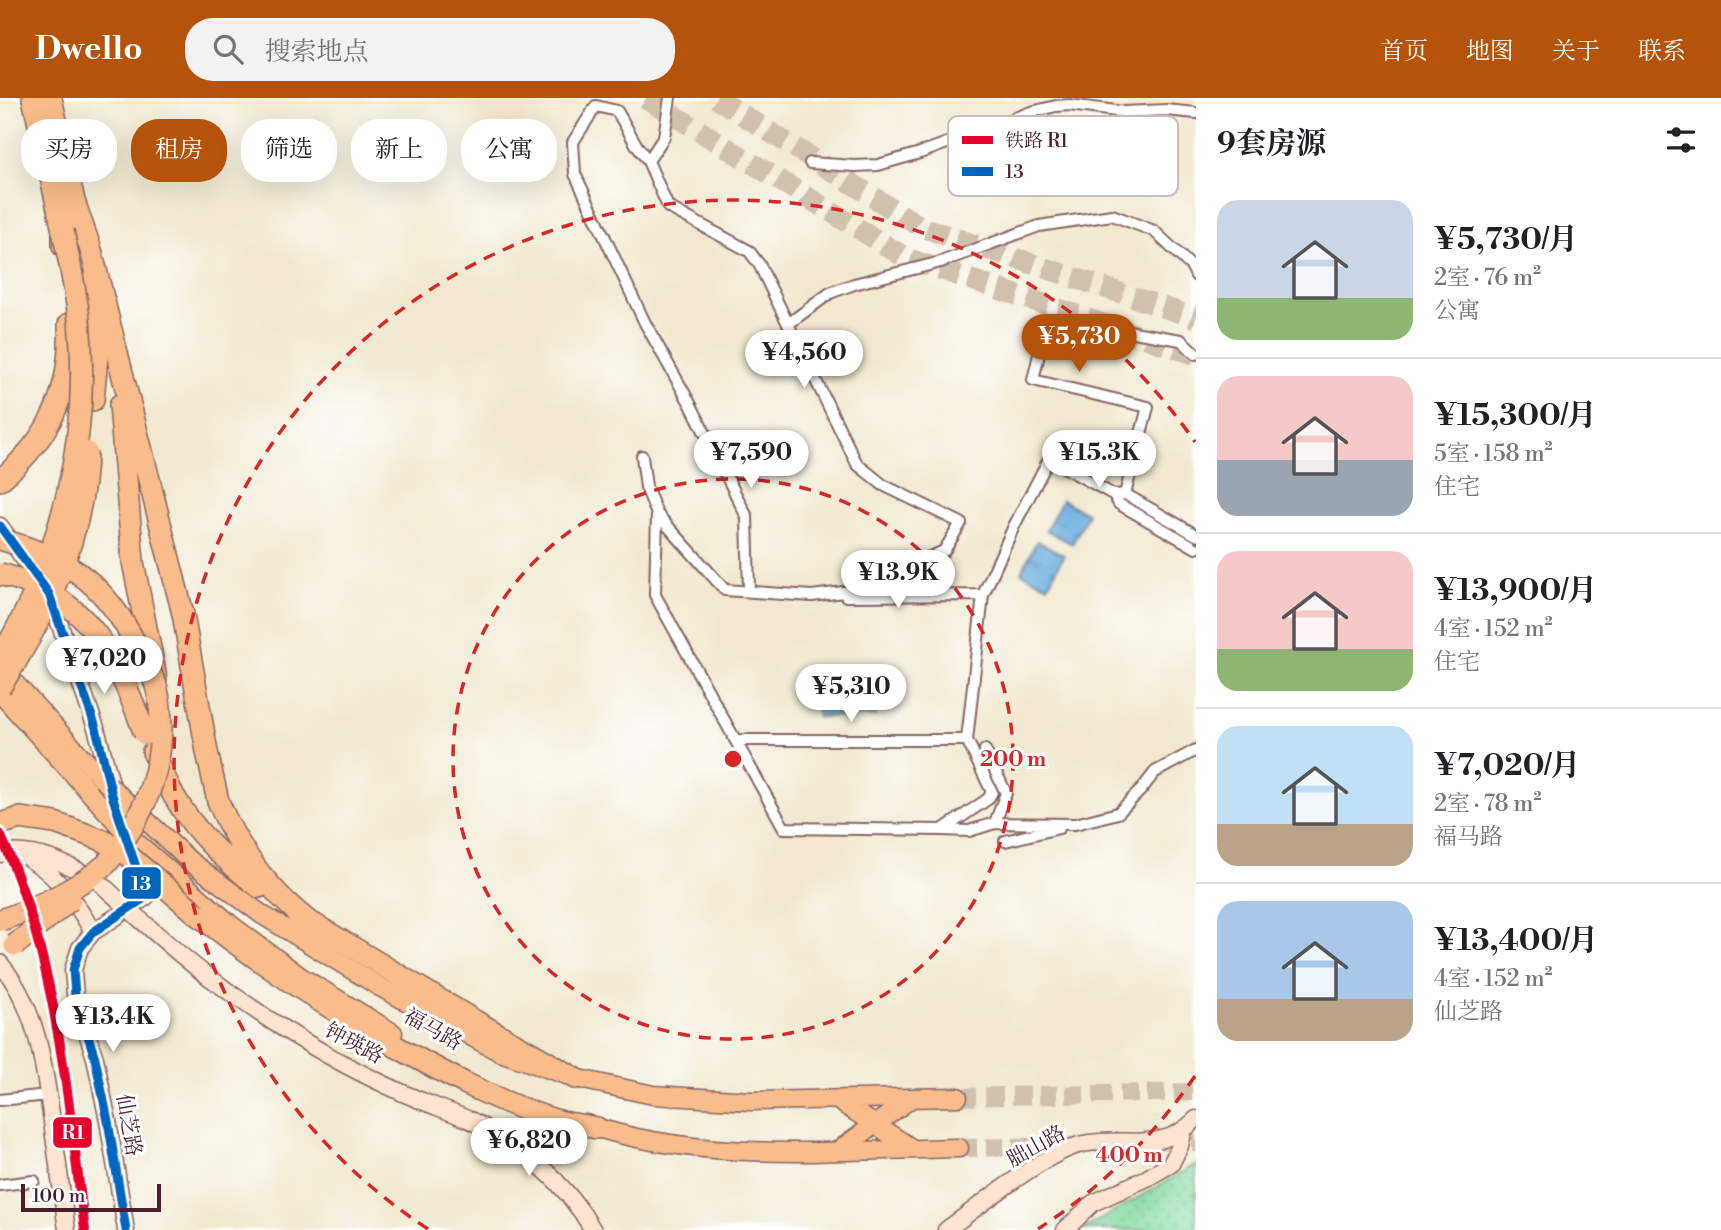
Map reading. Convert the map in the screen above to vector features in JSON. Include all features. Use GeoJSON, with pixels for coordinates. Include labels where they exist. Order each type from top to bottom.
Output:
{"type":"FeatureCollection","features":[{"type":"Feature","properties":{"kind":"highway"},"geometry":{"type":"LineString","coordinates":[[0,658],[21,624],[45,569],[62,514],[75,457],[80,403],[79,323],[63,231],[33,98]]}},
{"type":"Feature","properties":{"kind":"highway"},"geometry":{"type":"LineString","coordinates":[[0,687],[40,619],[57,582],[75,528],[86,481],[86,444],[97,357],[74,201],[51,98]]}},
{"type":"Feature","properties":{"kind":"highway"},"geometry":{"type":"LineString","coordinates":[[74,201],[91,250],[183,614],[218,801],[235,841],[281,899],[308,921]]}},
{"type":"Feature","properties":{"kind":"highway"},"geometry":{"type":"LineString","coordinates":[[0,480],[27,455],[48,426],[68,373],[70,349],[63,231]]}},
{"type":"Feature","properties":{"kind":"highway"},"geometry":{"type":"LineString","coordinates":[[0,952],[15,945],[102,872],[134,827],[154,783],[160,733],[157,687],[133,562],[122,416],[108,320]]}},
{"type":"Feature","properties":{"kind":"highway"},"geometry":{"type":"LineString","coordinates":[[0,540],[22,545],[72,568],[106,597],[131,632],[157,687]]}},
{"type":"Feature","properties":{"kind":"highway"},"geometry":{"type":"LineString","coordinates":[[0,574],[18,578],[43,589],[82,617],[105,644],[175,797],[204,838],[232,866],[308,921],[576,1078]]}},
{"type":"Feature","properties":{"kind":"highway"},"geometry":{"type":"LineString","coordinates":[[7,821],[55,823],[102,840],[123,851],[244,951],[323,1004],[429,1065],[531,1111],[556,1120],[597,1128]]}},
{"type":"Feature","properties":{"kind":"highway"},"geometry":{"type":"LineString","coordinates":[[0,921],[60,896],[102,872]]}},
{"type":"Feature","properties":{"kind":"main road","name":"福马路"},"geometry":{"type":"LineString","coordinates":[[0,667],[102,779],[191,862],[261,914],[380,987],[500,1052],[576,1078],[653,1095],[751,1101],[958,1097]]}},
{"type":"Feature","properties":{"kind":"main road","name":"福马路"},"geometry":{"type":"LineString","coordinates":[[0,693],[127,834],[231,925],[301,977],[415,1047],[521,1101],[597,1128],[643,1140],[717,1150],[959,1148]]}},
{"type":"Feature","properties":{"kind":"main road"},"geometry":{"type":"LineString","coordinates":[[839,1150],[912,1098]]}},
{"type":"Feature","properties":{"kind":"main road"},"geometry":{"type":"LineString","coordinates":[[912,1098],[901,1109],[898,1123],[901,1137],[912,1149]]}},
{"type":"Feature","properties":{"kind":"main road"},"geometry":{"type":"LineString","coordinates":[[837,1100],[912,1149]]}},
{"type":"Feature","properties":{"kind":"main road"},"geometry":{"type":"LineString","coordinates":[[837,1100],[850,1110],[855,1124],[850,1139],[839,1150]]}},
{"type":"Feature","properties":{"kind":"street"},"geometry":{"type":"LineString","coordinates":[[648,161],[664,137],[670,98]]}},
{"type":"Feature","properties":{"kind":"street"},"geometry":{"type":"LineString","coordinates":[[1020,116],[1069,105],[1125,112],[1166,110],[1196,113]]}},
{"type":"Feature","properties":{"kind":"street"},"geometry":{"type":"LineString","coordinates":[[749,590],[747,517],[691,405],[645,323],[575,174],[573,142],[596,106],[617,111],[648,161],[668,206],[749,251],[759,264],[857,464],[884,485],[961,523],[944,551],[851,591],[812,596]]}},
{"type":"Feature","properties":{"kind":"street"},"geometry":{"type":"LineString","coordinates":[[810,163],[855,166],[878,164],[948,143]]}},
{"type":"Feature","properties":{"kind":"street"},"geometry":{"type":"LineString","coordinates":[[788,324],[830,292],[941,262],[1039,226],[1112,215],[1154,231],[1192,267],[1196,276]]}},
{"type":"Feature","properties":{"kind":"street"},"geometry":{"type":"LineString","coordinates":[[1196,354],[1181,340],[1062,320],[1044,333],[1033,380],[1148,407],[1119,495],[1119,504],[1196,548]]}},
{"type":"Feature","properties":{"kind":"street"},"geometry":{"type":"LineString","coordinates":[[642,456],[646,487],[657,514],[725,590],[812,596],[983,594]]}},
{"type":"Feature","properties":{"kind":"street"},"geometry":{"type":"LineString","coordinates":[[942,830],[988,799],[992,792],[967,740],[983,594],[1015,523],[1049,459],[1196,535]]}},
{"type":"Feature","properties":{"kind":"street"},"geometry":{"type":"LineString","coordinates":[[657,514],[655,595],[784,828],[969,831],[995,823],[1075,824]]}},
{"type":"Feature","properties":{"kind":"street","name":"仙芝路"},"geometry":{"type":"LineString","coordinates":[[0,526],[49,594],[96,728],[113,795],[146,897],[93,932],[76,955],[73,986],[100,1081],[126,1230]]}},
{"type":"Feature","properties":{"kind":"street"},"geometry":{"type":"LineString","coordinates":[[735,740],[967,740]]}},
{"type":"Feature","properties":{"kind":"street"},"geometry":{"type":"LineString","coordinates":[[985,750],[1006,793],[995,823]]}},
{"type":"Feature","properties":{"kind":"street"},"geometry":{"type":"LineString","coordinates":[[1005,841],[1118,813],[1155,772],[1196,750]]}},
{"type":"Feature","properties":{"kind":"street"},"geometry":{"type":"LineString","coordinates":[[19,853],[38,864],[60,883],[77,904],[93,932]]}},
{"type":"Feature","properties":{"kind":"street","name":"钟瑛路"},"geometry":{"type":"LineString","coordinates":[[0,855],[19,853],[102,872],[169,945],[261,1014],[382,1083],[472,1121],[520,1149],[544,1167],[571,1198],[592,1229]]}},
{"type":"Feature","properties":{"kind":"street"},"geometry":{"type":"LineString","coordinates":[[0,963],[18,989],[32,1021],[41,1054],[67,1230]]}},
{"type":"Feature","properties":{"kind":"street"},"geometry":{"type":"LineString","coordinates":[[0,1100],[48,1095]]}},
{"type":"Feature","properties":{"kind":"street"},"geometry":{"type":"LineString","coordinates":[[1065,1230],[1093,1203],[1171,1164],[1190,1124]]}},
{"type":"Feature","properties":{"kind":"street","name":"胐山路"},"geometry":{"type":"LineString","coordinates":[[946,1230],[1066,1149],[1097,1142],[1161,1141],[1190,1124]]}},
{"type":"Feature","properties":{"kind":"street"},"geometry":{"type":"LineString","coordinates":[[0,1185],[34,1181]]}},
{"type":"Feature","properties":{"kind":"green space"},"geometry":{"type":"Polygon","coordinates":[[[1196,1164],[1196,1230],[1082,1230],[1196,1164]]]}},
{"type":"Feature","properties":{"kind":"water"},"geometry":{"type":"Polygon","coordinates":[[[1062,500],[1088,514],[1072,544],[1046,530],[1062,500]]]}},
{"type":"Feature","properties":{"kind":"water"},"geometry":{"type":"Polygon","coordinates":[[[1037,541],[1064,555],[1048,586],[1021,572],[1037,541]]]}},
{"type":"Feature","properties":{"kind":"water"},"geometry":{"type":"Polygon","coordinates":[[[818,704],[875,705],[875,716],[817,717],[818,704]]]}},
{"type":"Feature","properties":{"kind":"tunnel"},"geometry":{"type":"LineString","coordinates":[[646,98],[906,258],[1196,355]]}},
{"type":"Feature","properties":{"kind":"tunnel"},"geometry":{"type":"LineString","coordinates":[[716,98],[921,227],[1196,318]]}},
{"type":"Feature","properties":{"kind":"tunnel"},"geometry":{"type":"LineString","coordinates":[[958,1097],[1196,1092]]}},
{"type":"Feature","properties":{"kind":"tunnel"},"geometry":{"type":"LineString","coordinates":[[1165,1144],[1196,1143]]}},
{"type":"Feature","properties":{"kind":"tunnel"},"geometry":{"type":"LineString","coordinates":[[959,1148],[1078,1146]]}},
{"type":"Feature","properties":{"kind":"rail line","name":"R1"},"geometry":{"type":"LineString","coordinates":[[0,834],[35,929],[47,978],[65,1079],[85,1230]]}},
{"type":"Feature","properties":{"kind":"transit line","name":"13"},"geometry":{"type":"LineString","coordinates":[[0,526],[49,594],[96,728],[112,795],[146,897],[93,932],[80,948],[73,970],[75,995],[95,1058],[108,1121],[126,1230]]}}]}
